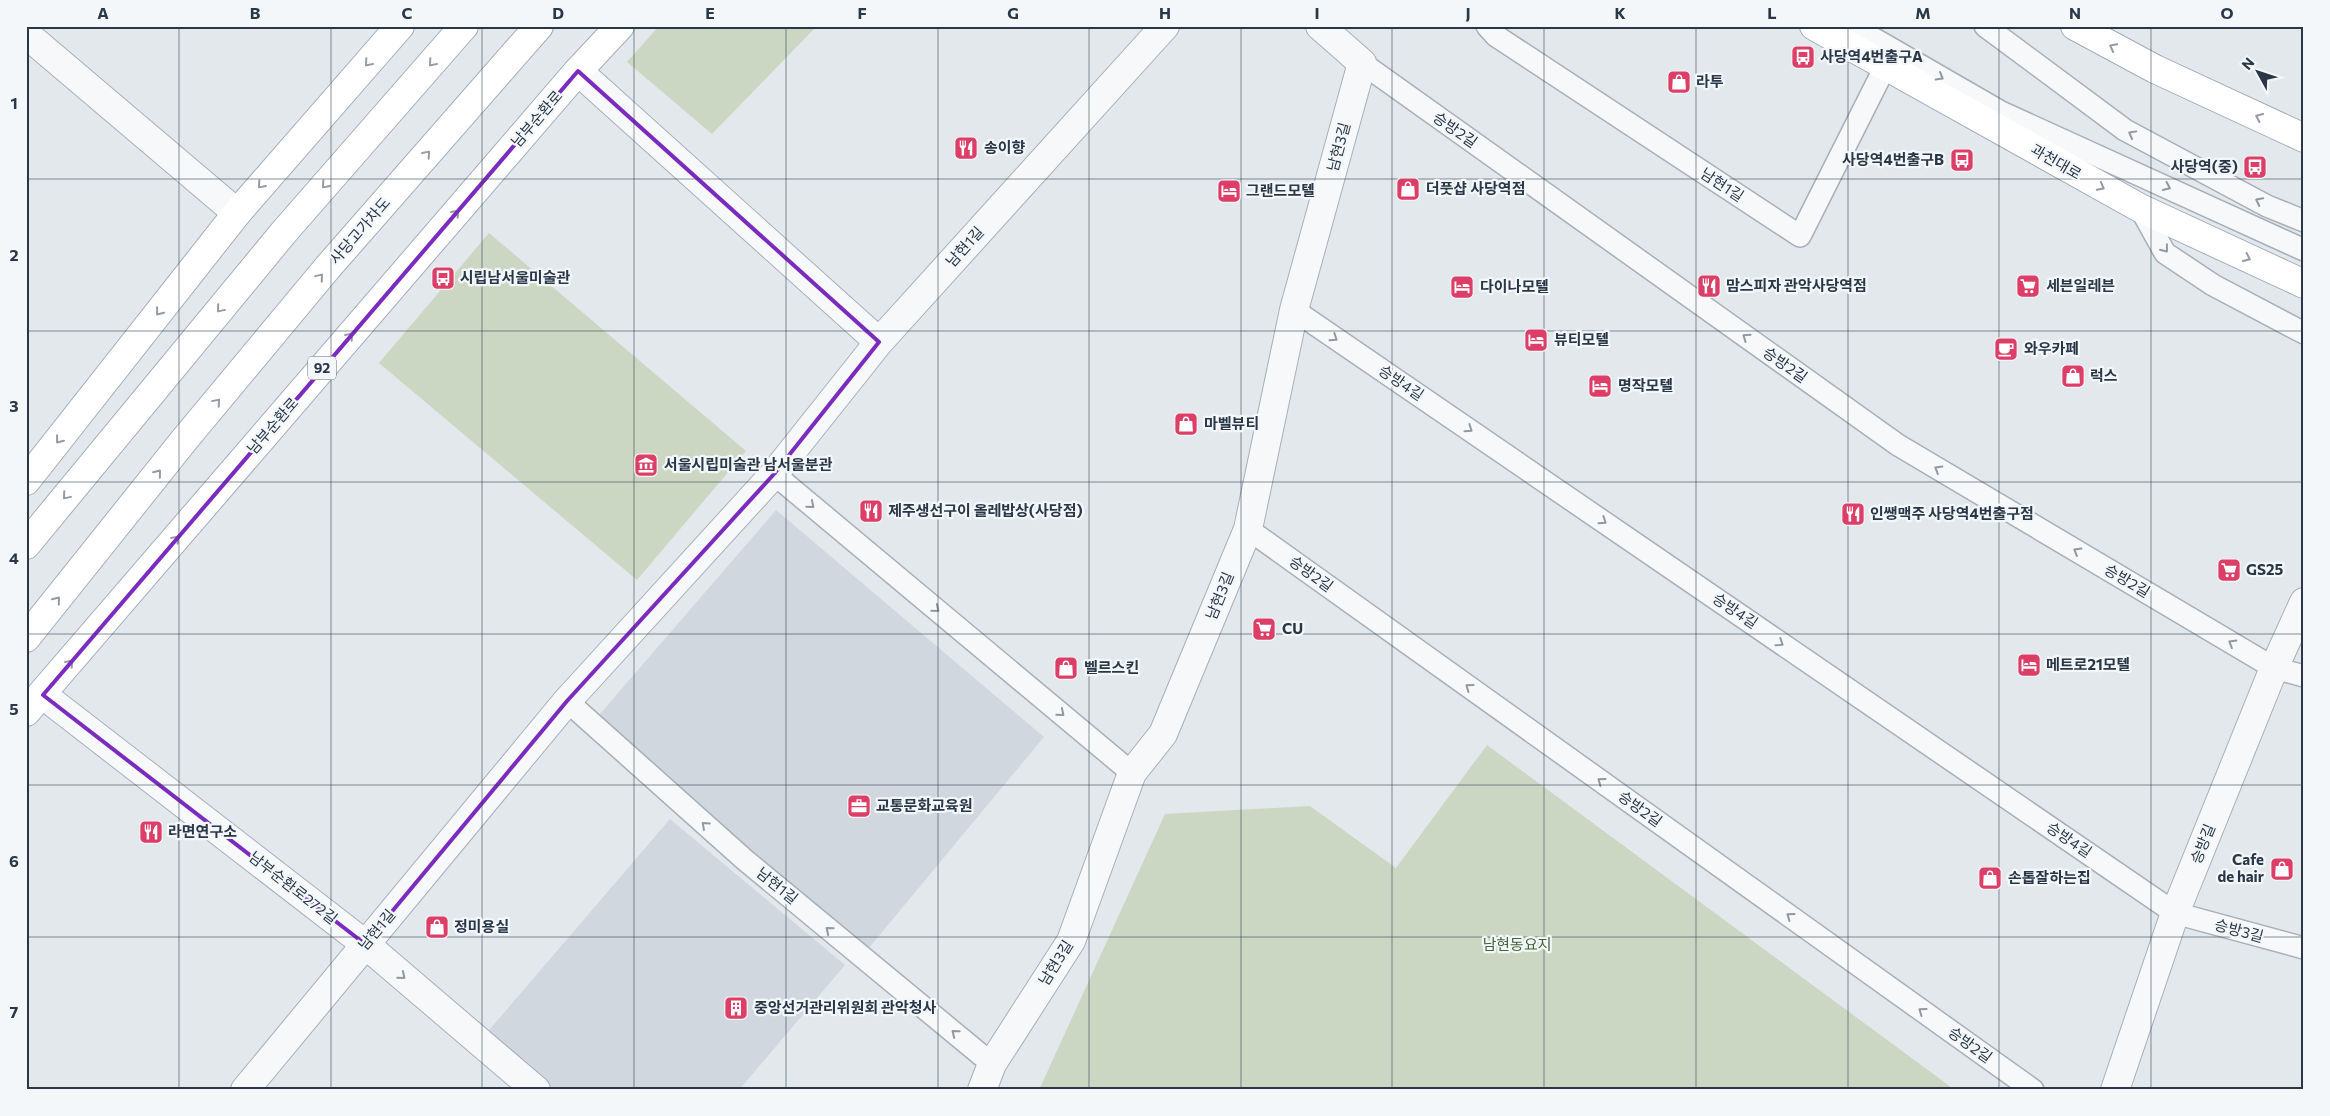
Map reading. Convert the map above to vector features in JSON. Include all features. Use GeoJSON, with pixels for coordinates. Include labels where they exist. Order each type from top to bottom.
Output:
{"type":"FeatureCollection","features":[{"type":"Feature","properties":{"kind":"main road"},"geometry":{"type":"LineString","coordinates":[[26,481],[237,213],[400,26]]}},
{"type":"Feature","properties":{"kind":"main road"},"geometry":{"type":"LineString","coordinates":[[26,545],[284,232],[464,26]]}},
{"type":"Feature","properties":{"kind":"main road","name":"사당고가차도"},"geometry":{"type":"LineString","coordinates":[[26,638],[185,439],[328,267],[539,26]]}},
{"type":"Feature","properties":{"kind":"main road","name":"남부순환로"},"geometry":{"type":"LineString","coordinates":[[35,703],[578,71],[620,26]]}},
{"type":"Feature","properties":{"kind":"main road","name":"과천대로"},"geometry":{"type":"LineString","coordinates":[[1814,26],[2140,208],[2304,284]]}},
{"type":"Feature","properties":{"kind":"main road"},"geometry":{"type":"LineString","coordinates":[[2075,26],[2155,69],[2304,138]]}},
{"type":"Feature","properties":{"kind":"street","name":"남현1길"},"geometry":{"type":"LineString","coordinates":[[245,1090],[567,702],[774,474],[879,342],[1165,26]]}},
{"type":"Feature","properties":{"kind":"street","name":"승방2길"},"geometry":{"type":"LineString","coordinates":[[1320,26],[1362,64]]}},
{"type":"Feature","properties":{"kind":"street"},"geometry":{"type":"LineString","coordinates":[[26,34],[237,213]]}},
{"type":"Feature","properties":{"kind":"street","name":"남현3길"},"geometry":{"type":"LineString","coordinates":[[982,1090],[992,1064],[1071,940],[1132,773],[1163,734],[1248,529],[1294,310],[1362,64]]}},
{"type":"Feature","properties":{"kind":"street"},"geometry":{"type":"LineString","coordinates":[[578,71],[879,342]]}},
{"type":"Feature","properties":{"kind":"street","name":"승방길"},"geometry":{"type":"LineString","coordinates":[[2115,1090],[2175,913],[2274,668],[2304,602]]}},
{"type":"Feature","properties":{"kind":"street","name":"남부순환로272길"},"geometry":{"type":"LineString","coordinates":[[35,703],[365,944],[536,1090]]}},
{"type":"Feature","properties":{"kind":"lane","name":"남현1길"},"geometry":{"type":"LineString","coordinates":[[1487,26],[1496,36],[1800,236],[1886,65]]}},
{"type":"Feature","properties":{"kind":"lane"},"geometry":{"type":"LineString","coordinates":[[1852,26],[2001,112],[2304,250]]}},
{"type":"Feature","properties":{"kind":"lane"},"geometry":{"type":"LineString","coordinates":[[1984,26],[2125,130],[2267,206],[2304,221]]}},
{"type":"Feature","properties":{"kind":"lane","name":"승방2길"},"geometry":{"type":"LineString","coordinates":[[1362,64],[1898,445],[2274,668],[2304,676]]}},
{"type":"Feature","properties":{"kind":"lane"},"geometry":{"type":"LineString","coordinates":[[2140,208],[2165,253],[2213,285],[2304,332]]}},
{"type":"Feature","properties":{"kind":"lane","name":"승방4길"},"geometry":{"type":"LineString","coordinates":[[1294,310],[2175,913]]}},
{"type":"Feature","properties":{"kind":"lane"},"geometry":{"type":"LineString","coordinates":[[774,474],[1132,773]]}},
{"type":"Feature","properties":{"kind":"lane","name":"승방2길"},"geometry":{"type":"LineString","coordinates":[[1248,529],[2033,1090]]}},
{"type":"Feature","properties":{"kind":"lane","name":"남현1길"},"geometry":{"type":"LineString","coordinates":[[567,702],[745,860],[992,1064]]}},
{"type":"Feature","properties":{"kind":"lane","name":"승방3길"},"geometry":{"type":"LineString","coordinates":[[2175,913],[2304,948]]}},
{"type":"Feature","properties":{"kind":"highlighted area"},"geometry":{"type":"Polygon","coordinates":[[[578,71],[879,342],[774,474],[567,701],[365,944],[43,695],[578,71]]]}},
{"type":"Feature","properties":{"kind":"shaded area"},"geometry":{"type":"Polygon","coordinates":[[[776,510],[1044,737],[868,949],[593,722],[776,510]]]}},
{"type":"Feature","properties":{"kind":"shaded area"},"geometry":{"type":"Polygon","coordinates":[[[670,819],[845,965],[739,1090],[547,1090],[484,1036],[670,819]]]}},
{"type":"Feature","properties":{"kind":"green space"},"geometry":{"type":"Polygon","coordinates":[[[659,26],[817,26],[712,134],[627,62],[659,26]]]}},
{"type":"Feature","properties":{"kind":"green space"},"geometry":{"type":"Polygon","coordinates":[[[489,233],[746,451],[637,580],[379,363],[489,233]]]}},
{"type":"Feature","properties":{"kind":"green space","name":"남현동요지"},"geometry":{"type":"Polygon","coordinates":[[[1487,745],[1955,1090],[1039,1090],[1165,814],[1310,806],[1396,868],[1487,745]]]}},
{"type":"Feature","properties":{"kind":"place","name":"사당역4번출구A"},"geometry":{"type":"Point","coordinates":[1803,57]}},
{"type":"Feature","properties":{"kind":"place","name":"라투"},"geometry":{"type":"Point","coordinates":[1679,82]}},
{"type":"Feature","properties":{"kind":"place","name":"송이향"},"geometry":{"type":"Point","coordinates":[966,148]}},
{"type":"Feature","properties":{"kind":"place","name":"사당역4번출구B"},"geometry":{"type":"Point","coordinates":[1962,160]}},
{"type":"Feature","properties":{"kind":"place","name":"사당역(중)"},"geometry":{"type":"Point","coordinates":[2255,167]}},
{"type":"Feature","properties":{"kind":"place","name":"더풋샵 사당역점"},"geometry":{"type":"Point","coordinates":[1408,189]}},
{"type":"Feature","properties":{"kind":"place","name":"그랜드모텔"},"geometry":{"type":"Point","coordinates":[1229,191]}},
{"type":"Feature","properties":{"kind":"place","name":"시립남서울미술관"},"geometry":{"type":"Point","coordinates":[443,278]}},
{"type":"Feature","properties":{"kind":"place","name":"맘스피자 관악사당역점"},"geometry":{"type":"Point","coordinates":[1709,286]}},
{"type":"Feature","properties":{"kind":"place","name":"세븐일레븐"},"geometry":{"type":"Point","coordinates":[2028,286]}},
{"type":"Feature","properties":{"kind":"place","name":"다이나모텔"},"geometry":{"type":"Point","coordinates":[1462,287]}},
{"type":"Feature","properties":{"kind":"place","name":"뷰티모텔"},"geometry":{"type":"Point","coordinates":[1536,340]}},
{"type":"Feature","properties":{"kind":"place","name":"와우카페"},"geometry":{"type":"Point","coordinates":[2006,349]}},
{"type":"Feature","properties":{"kind":"place","name":"럭스"},"geometry":{"type":"Point","coordinates":[2073,376]}},
{"type":"Feature","properties":{"kind":"place","name":"명작모텔"},"geometry":{"type":"Point","coordinates":[1600,386]}},
{"type":"Feature","properties":{"kind":"place","name":"마벨뷰티"},"geometry":{"type":"Point","coordinates":[1186,424]}},
{"type":"Feature","properties":{"kind":"place","name":"서울시립미술관 남서울분관"},"geometry":{"type":"Point","coordinates":[646,465]}},
{"type":"Feature","properties":{"kind":"place","name":"제주생선구이 올레밥상(사당점)"},"geometry":{"type":"Point","coordinates":[871,511]}},
{"type":"Feature","properties":{"kind":"place","name":"인쌩맥주 사당역4번출구점"},"geometry":{"type":"Point","coordinates":[1853,514]}},
{"type":"Feature","properties":{"kind":"place","name":"GS25"},"geometry":{"type":"Point","coordinates":[2229,570]}},
{"type":"Feature","properties":{"kind":"place","name":"CU"},"geometry":{"type":"Point","coordinates":[1264,629]}},
{"type":"Feature","properties":{"kind":"place","name":"메트로21모텔"},"geometry":{"type":"Point","coordinates":[2029,665]}},
{"type":"Feature","properties":{"kind":"place","name":"벨르스킨"},"geometry":{"type":"Point","coordinates":[1066,668]}},
{"type":"Feature","properties":{"kind":"place","name":"교통문화교육원"},"geometry":{"type":"Point","coordinates":[859,806]}},
{"type":"Feature","properties":{"kind":"place","name":"라면연구소"},"geometry":{"type":"Point","coordinates":[151,832]}},
{"type":"Feature","properties":{"kind":"place","name":"Cafe de hair"},"geometry":{"type":"Point","coordinates":[2282,869]}},
{"type":"Feature","properties":{"kind":"place","name":"손톱잘하는집"},"geometry":{"type":"Point","coordinates":[1990,878]}},
{"type":"Feature","properties":{"kind":"place","name":"정미용실"},"geometry":{"type":"Point","coordinates":[437,927]}},
{"type":"Feature","properties":{"kind":"place","name":"중앙선거관리위원회 관악청사"},"geometry":{"type":"Point","coordinates":[736,1008]}}]}
